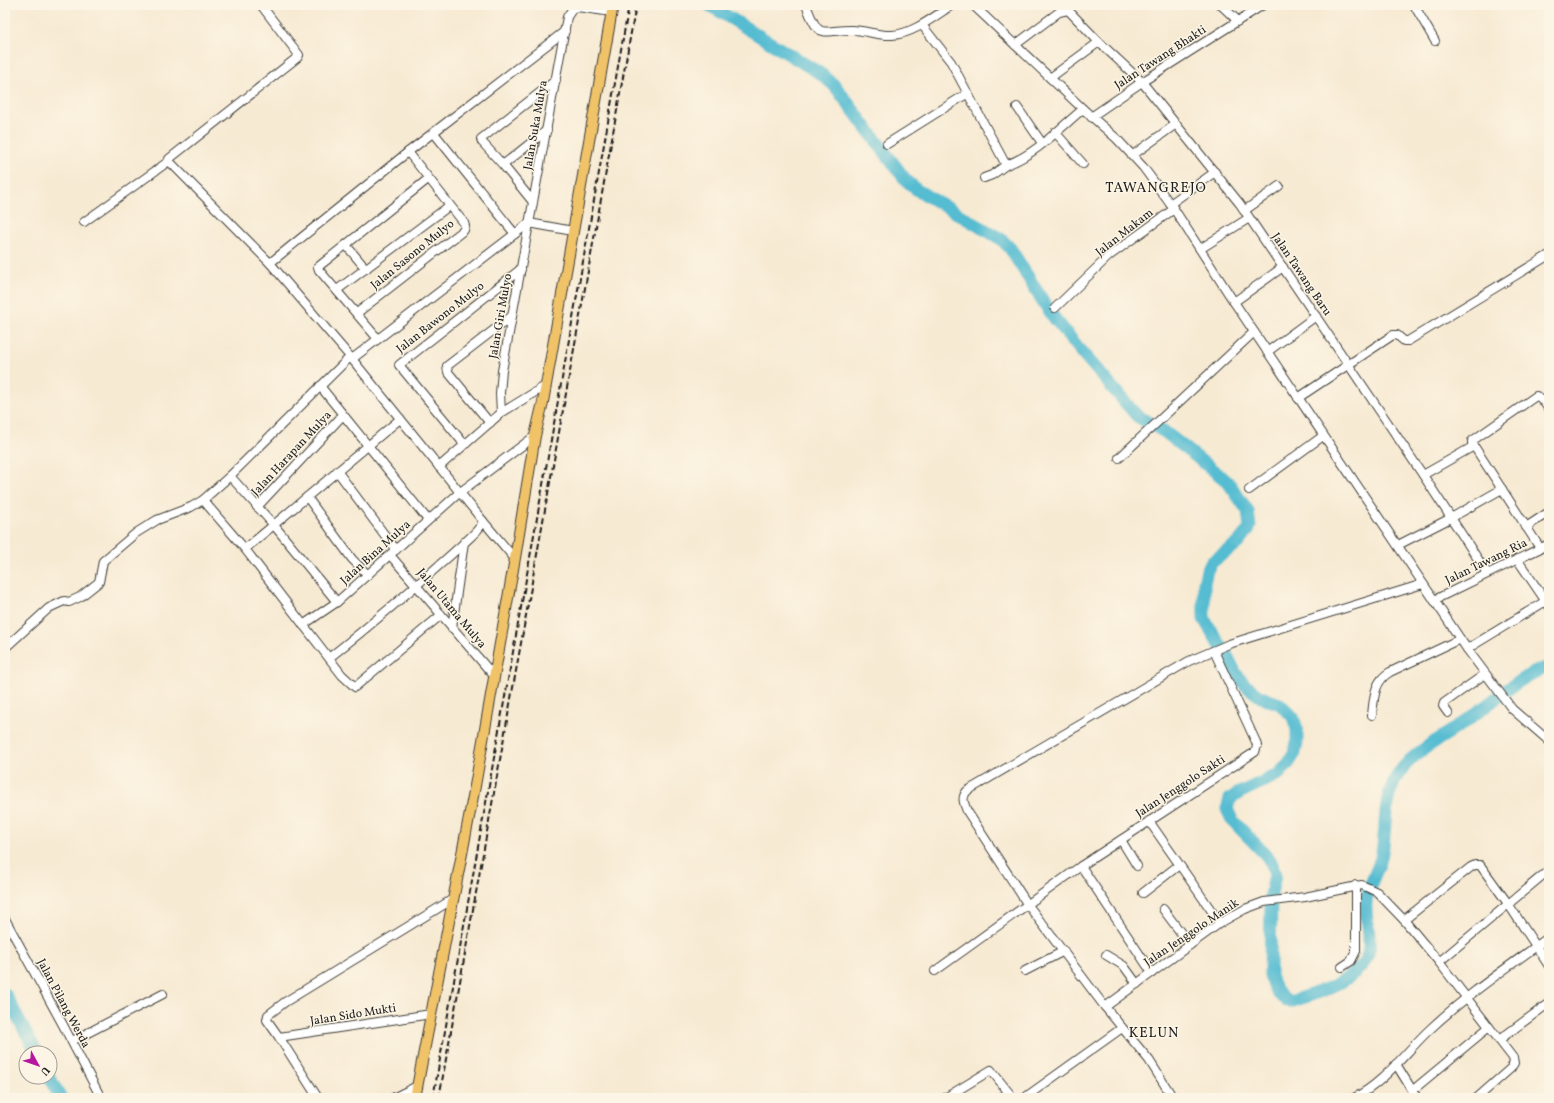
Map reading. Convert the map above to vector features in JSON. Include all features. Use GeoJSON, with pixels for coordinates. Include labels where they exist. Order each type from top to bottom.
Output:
{"type":"FeatureCollection","features":[{"type":"Feature","properties":{"kind":"main road"},"geometry":{"type":"LineString","coordinates":[[415,1098],[494,676],[535,436],[613,9]]}},
{"type":"Feature","properties":{"kind":"street"},"geometry":{"type":"LineString","coordinates":[[84,222],[169,161],[169,159],[298,57],[299,55],[261,5]]}},
{"type":"Feature","properties":{"kind":"street"},"geometry":{"type":"LineString","coordinates":[[806,5],[814,25],[818,29],[825,32],[852,30],[892,35],[899,34],[922,25],[952,5]]}},
{"type":"Feature","properties":{"kind":"street"},"geometry":{"type":"LineString","coordinates":[[973,5],[1133,155],[1172,206],[1267,352],[1460,639],[1512,709],[1549,741]]}},
{"type":"Feature","properties":{"kind":"street"},"geometry":{"type":"LineString","coordinates":[[1221,5],[1238,21]]}},
{"type":"Feature","properties":{"kind":"street","name":"Jalan Tawang Bhakti"},"geometry":{"type":"LineString","coordinates":[[1091,117],[1142,82],[1263,5]]}},
{"type":"Feature","properties":{"kind":"street"},"geometry":{"type":"LineString","coordinates":[[1414,5],[1436,42]]}},
{"type":"Feature","properties":{"kind":"street"},"geometry":{"type":"LineString","coordinates":[[270,263],[408,152],[565,31],[567,17],[573,8],[613,9]]}},
{"type":"Feature","properties":{"kind":"street","name":"Jalan Tawang Baru"},"geometry":{"type":"LineString","coordinates":[[1015,44],[1059,12],[1065,10],[1069,11],[1099,42],[1142,82],[1215,172],[1249,218],[1424,475],[1487,573]]}},
{"type":"Feature","properties":{"kind":"street"},"geometry":{"type":"LineString","coordinates":[[922,25],[951,62],[1006,165]]}},
{"type":"Feature","properties":{"kind":"street","name":"Jalan Suka Mulya"},"geometry":{"type":"LineString","coordinates":[[529,223],[565,31]]}},
{"type":"Feature","properties":{"kind":"street"},"geometry":{"type":"LineString","coordinates":[[1050,78],[1099,42]]}},
{"type":"Feature","properties":{"kind":"street"},"geometry":{"type":"LineString","coordinates":[[533,202],[482,142],[481,138],[556,80]]}},
{"type":"Feature","properties":{"kind":"street"},"geometry":{"type":"LineString","coordinates":[[887,144],[968,93]]}},
{"type":"Feature","properties":{"kind":"street"},"geometry":{"type":"LineString","coordinates":[[1017,107],[1042,143]]}},
{"type":"Feature","properties":{"kind":"street"},"geometry":{"type":"LineString","coordinates":[[984,178],[1027,155],[1083,109]]}},
{"type":"Feature","properties":{"kind":"street"},"geometry":{"type":"LineString","coordinates":[[1133,155],[1176,124]]}},
{"type":"Feature","properties":{"kind":"street"},"geometry":{"type":"LineString","coordinates":[[503,165],[547,130]]}},
{"type":"Feature","properties":{"kind":"street"},"geometry":{"type":"LineString","coordinates":[[1055,132],[1083,164]]}},
{"type":"Feature","properties":{"kind":"street"},"geometry":{"type":"LineString","coordinates":[[434,133],[515,234]]}},
{"type":"Feature","properties":{"kind":"street","name":"Jalan Sasono Mulyo"},"geometry":{"type":"LineString","coordinates":[[357,313],[464,230],[464,223],[449,206],[408,152]]}},
{"type":"Feature","properties":{"kind":"street"},"geometry":{"type":"LineString","coordinates":[[169,161],[270,263],[351,358],[459,493],[515,559]]}},
{"type":"Feature","properties":{"kind":"street","name":"Jalan Makam"},"geometry":{"type":"LineString","coordinates":[[1056,308],[1109,256],[1215,172]]}},
{"type":"Feature","properties":{"kind":"street"},"geometry":{"type":"LineString","coordinates":[[378,339],[318,268],[428,179]]}},
{"type":"Feature","properties":{"kind":"street"},"geometry":{"type":"LineString","coordinates":[[1244,211],[1279,186]]}},
{"type":"Feature","properties":{"kind":"street"},"geometry":{"type":"LineString","coordinates":[[337,290],[449,206]]}},
{"type":"Feature","properties":{"kind":"street"},"geometry":{"type":"LineString","coordinates":[[1200,249],[1249,218]]}},
{"type":"Feature","properties":{"kind":"street"},"geometry":{"type":"LineString","coordinates":[[5,648],[49,608],[64,601],[69,602],[80,597],[99,582],[103,561],[136,533],[157,520],[191,507],[204,500],[320,386],[351,358],[529,223],[573,231]]}},
{"type":"Feature","properties":{"kind":"street","name":"Jalan Giri Mulyo"},"geometry":{"type":"LineString","coordinates":[[501,413],[500,384],[529,223]]}},
{"type":"Feature","properties":{"kind":"street"},"geometry":{"type":"LineString","coordinates":[[346,245],[366,269]]}},
{"type":"Feature","properties":{"kind":"street"},"geometry":{"type":"LineString","coordinates":[[1298,398],[1393,335],[1397,335],[1404,341],[1408,341],[1549,255]]}},
{"type":"Feature","properties":{"kind":"street"},"geometry":{"type":"LineString","coordinates":[[1234,302],[1283,267]]}},
{"type":"Feature","properties":{"kind":"street","name":"Jalan Bawono Mulyo"},"geometry":{"type":"LineString","coordinates":[[465,445],[399,365],[521,269]]}},
{"type":"Feature","properties":{"kind":"street"},"geometry":{"type":"LineString","coordinates":[[490,423],[448,372],[447,366],[512,316]]}},
{"type":"Feature","properties":{"kind":"street"},"geometry":{"type":"LineString","coordinates":[[1267,352],[1316,316]]}},
{"type":"Feature","properties":{"kind":"street"},"geometry":{"type":"LineString","coordinates":[[1119,458],[1254,332]]}},
{"type":"Feature","properties":{"kind":"street"},"geometry":{"type":"LineString","coordinates":[[320,386],[428,520]]}},
{"type":"Feature","properties":{"kind":"street"},"geometry":{"type":"LineString","coordinates":[[439,467],[501,413],[545,386]]}},
{"type":"Feature","properties":{"kind":"street"},"geometry":{"type":"LineString","coordinates":[[1540,548],[1472,443],[1474,438],[1536,396],[1540,397],[1549,410]]}},
{"type":"Feature","properties":{"kind":"street","name":"Jalan Harapan Mulya"},"geometry":{"type":"LineString","coordinates":[[257,507],[343,415]]}},
{"type":"Feature","properties":{"kind":"street"},"geometry":{"type":"LineString","coordinates":[[244,549],[400,419]]}},
{"type":"Feature","properties":{"kind":"street","name":"Jalan Bina Mulya"},"geometry":{"type":"LineString","coordinates":[[303,625],[337,602],[459,493],[535,436]]}},
{"type":"Feature","properties":{"kind":"street"},"geometry":{"type":"LineString","coordinates":[[1249,490],[1323,436]]}},
{"type":"Feature","properties":{"kind":"street"},"geometry":{"type":"LineString","coordinates":[[1424,475],[1474,446]]}},
{"type":"Feature","properties":{"kind":"street","name":"Jalan Utama Mulya"},"geometry":{"type":"LineString","coordinates":[[337,472],[417,585],[494,676]]}},
{"type":"Feature","properties":{"kind":"street"},"geometry":{"type":"LineString","coordinates":[[230,476],[273,524],[337,602]]}},
{"type":"Feature","properties":{"kind":"street"},"geometry":{"type":"LineString","coordinates":[[1398,545],[1502,490]]}},
{"type":"Feature","properties":{"kind":"street"},"geometry":{"type":"LineString","coordinates":[[306,497],[352,559],[368,575]]}},
{"type":"Feature","properties":{"kind":"street"},"geometry":{"type":"LineString","coordinates":[[204,500],[342,675],[355,687],[441,615]]}},
{"type":"Feature","properties":{"kind":"street"},"geometry":{"type":"LineString","coordinates":[[1526,527],[1549,512]]}},
{"type":"Feature","properties":{"kind":"street"},"geometry":{"type":"LineString","coordinates":[[329,658],[417,585],[481,526],[483,521]]}},
{"type":"Feature","properties":{"kind":"street"},"geometry":{"type":"LineString","coordinates":[[452,628],[464,542]]}},
{"type":"Feature","properties":{"kind":"street","name":"Jalan Tawang Ria"},"geometry":{"type":"LineString","coordinates":[[1434,600],[1549,544]]}},
{"type":"Feature","properties":{"kind":"street"},"geometry":{"type":"LineString","coordinates":[[1467,648],[1548,602],[1517,559]]}},
{"type":"Feature","properties":{"kind":"street"},"geometry":{"type":"LineString","coordinates":[[1173,1098],[1149,1060],[1105,1007],[1028,905],[967,811],[963,801],[964,795],[967,791],[1189,662],[1229,644],[1423,584]]}},
{"type":"Feature","properties":{"kind":"street"},"geometry":{"type":"LineString","coordinates":[[1372,715],[1376,688],[1380,679],[1390,672],[1460,639]]}},
{"type":"Feature","properties":{"kind":"street","name":"Jalan Jenggolo Sakti"},"geometry":{"type":"LineString","coordinates":[[935,971],[1081,866],[1255,752],[1257,749],[1256,742],[1215,651]]}},
{"type":"Feature","properties":{"kind":"street"},"geometry":{"type":"LineString","coordinates":[[1448,713],[1443,706],[1444,703],[1485,674]]}},
{"type":"Feature","properties":{"kind":"street"},"geometry":{"type":"LineString","coordinates":[[1149,821],[1220,923]]}},
{"type":"Feature","properties":{"kind":"street"},"geometry":{"type":"LineString","coordinates":[[1121,840],[1137,866]]}},
{"type":"Feature","properties":{"kind":"street"},"geometry":{"type":"LineString","coordinates":[[1404,920],[1475,864],[1480,865],[1509,905],[1549,966]]}},
{"type":"Feature","properties":{"kind":"street"},"geometry":{"type":"LineString","coordinates":[[1143,893],[1179,865]]}},
{"type":"Feature","properties":{"kind":"street"},"geometry":{"type":"LineString","coordinates":[[1081,866],[1152,973]]}},
{"type":"Feature","properties":{"kind":"street"},"geometry":{"type":"LineString","coordinates":[[1439,962],[1549,870]]}},
{"type":"Feature","properties":{"kind":"street"},"geometry":{"type":"LineString","coordinates":[[1342,967],[1351,961],[1356,951],[1359,885],[1377,892],[1404,920],[1468,998],[1513,1058],[1514,1063],[1512,1068],[1477,1098]]}},
{"type":"Feature","properties":{"kind":"street","name":"Jalan Jenggolo Manik"},"geometry":{"type":"LineString","coordinates":[[1105,1007],[1220,923],[1245,909],[1264,902],[1314,896],[1359,885]]}},
{"type":"Feature","properties":{"kind":"street"},"geometry":{"type":"LineString","coordinates":[[318,1098],[267,1020],[268,1015],[285,1002],[453,899]]}},
{"type":"Feature","properties":{"kind":"street"},"geometry":{"type":"LineString","coordinates":[[1163,909],[1190,945]]}},
{"type":"Feature","properties":{"kind":"street","name":"Jalan Pilang Werda"},"geometry":{"type":"LineString","coordinates":[[5,919],[101,1098]]}},
{"type":"Feature","properties":{"kind":"street"},"geometry":{"type":"LineString","coordinates":[[1354,1098],[1375,1085],[1428,1031],[1468,998],[1549,937]]}},
{"type":"Feature","properties":{"kind":"street"},"geometry":{"type":"LineString","coordinates":[[1025,971],[1064,952]]}},
{"type":"Feature","properties":{"kind":"street"},"geometry":{"type":"LineString","coordinates":[[1106,955],[1124,966],[1137,984]]}},
{"type":"Feature","properties":{"kind":"street"},"geometry":{"type":"LineString","coordinates":[[72,1042],[163,994]]}},
{"type":"Feature","properties":{"kind":"street"},"geometry":{"type":"LineString","coordinates":[[1498,1040],[1549,1003]]}},
{"type":"Feature","properties":{"kind":"street","name":"Jalan Sido Mukti"},"geometry":{"type":"LineString","coordinates":[[279,1037],[431,1014]]}},
{"type":"Feature","properties":{"kind":"street"},"geometry":{"type":"LineString","coordinates":[[1413,1090],[1489,1027]]}},
{"type":"Feature","properties":{"kind":"street"},"geometry":{"type":"LineString","coordinates":[[1027,1096],[1122,1028]]}},
{"type":"Feature","properties":{"kind":"street"},"geometry":{"type":"LineString","coordinates":[[1396,1064],[1417,1098]]}},
{"type":"Feature","properties":{"kind":"street"},"geometry":{"type":"LineString","coordinates":[[945,1098],[992,1070],[1011,1095],[1000,1098]]}},
{"type":"Feature","properties":{"kind":"street"},"geometry":{"type":"LineString","coordinates":[[392,1098],[417,1086]]}},
{"type":"Feature","properties":{"kind":"waterway"},"geometry":{"type":"LineString","coordinates":[[709,5],[821,74],[835,86],[905,179],[917,190],[1001,239],[1010,248],[1051,314],[1137,416],[1165,432],[1228,482],[1248,511],[1250,527],[1246,533],[1238,543],[1212,562],[1207,570],[1204,583],[1204,619],[1236,674],[1245,685],[1261,697],[1280,704],[1293,717],[1297,729],[1295,753],[1288,764],[1279,774],[1239,793],[1230,799],[1227,809],[1232,820],[1266,855],[1272,864],[1275,875],[1271,895],[1270,976],[1275,989],[1282,997],[1290,1002],[1338,984],[1349,977],[1365,960],[1369,949],[1369,931],[1366,909],[1367,897],[1381,858],[1389,797],[1392,787],[1401,770],[1414,756],[1463,724],[1522,679],[1549,668]]}},
{"type":"Feature","properties":{"kind":"waterway"},"geometry":{"type":"LineString","coordinates":[[5,994],[33,1045]]}},
{"type":"Feature","properties":{"kind":"waterway"},"geometry":{"type":"LineString","coordinates":[[54,1085],[61,1098]]}},
{"type":"Feature","properties":{"kind":"railway"},"geometry":{"type":"LineString","coordinates":[[433,1098],[629,5]]}},
{"type":"Feature","properties":{"kind":"railway"},"geometry":{"type":"LineString","coordinates":[[439,1098],[636,5]]}},
{"type":"Feature","properties":{"kind":"district","name":"TAWANGREJO"},"geometry":{"type":"Point","coordinates":[1156,187]}},
{"type":"Feature","properties":{"kind":"district","name":"KELUN"},"geometry":{"type":"Point","coordinates":[1154,1032]}}]}
